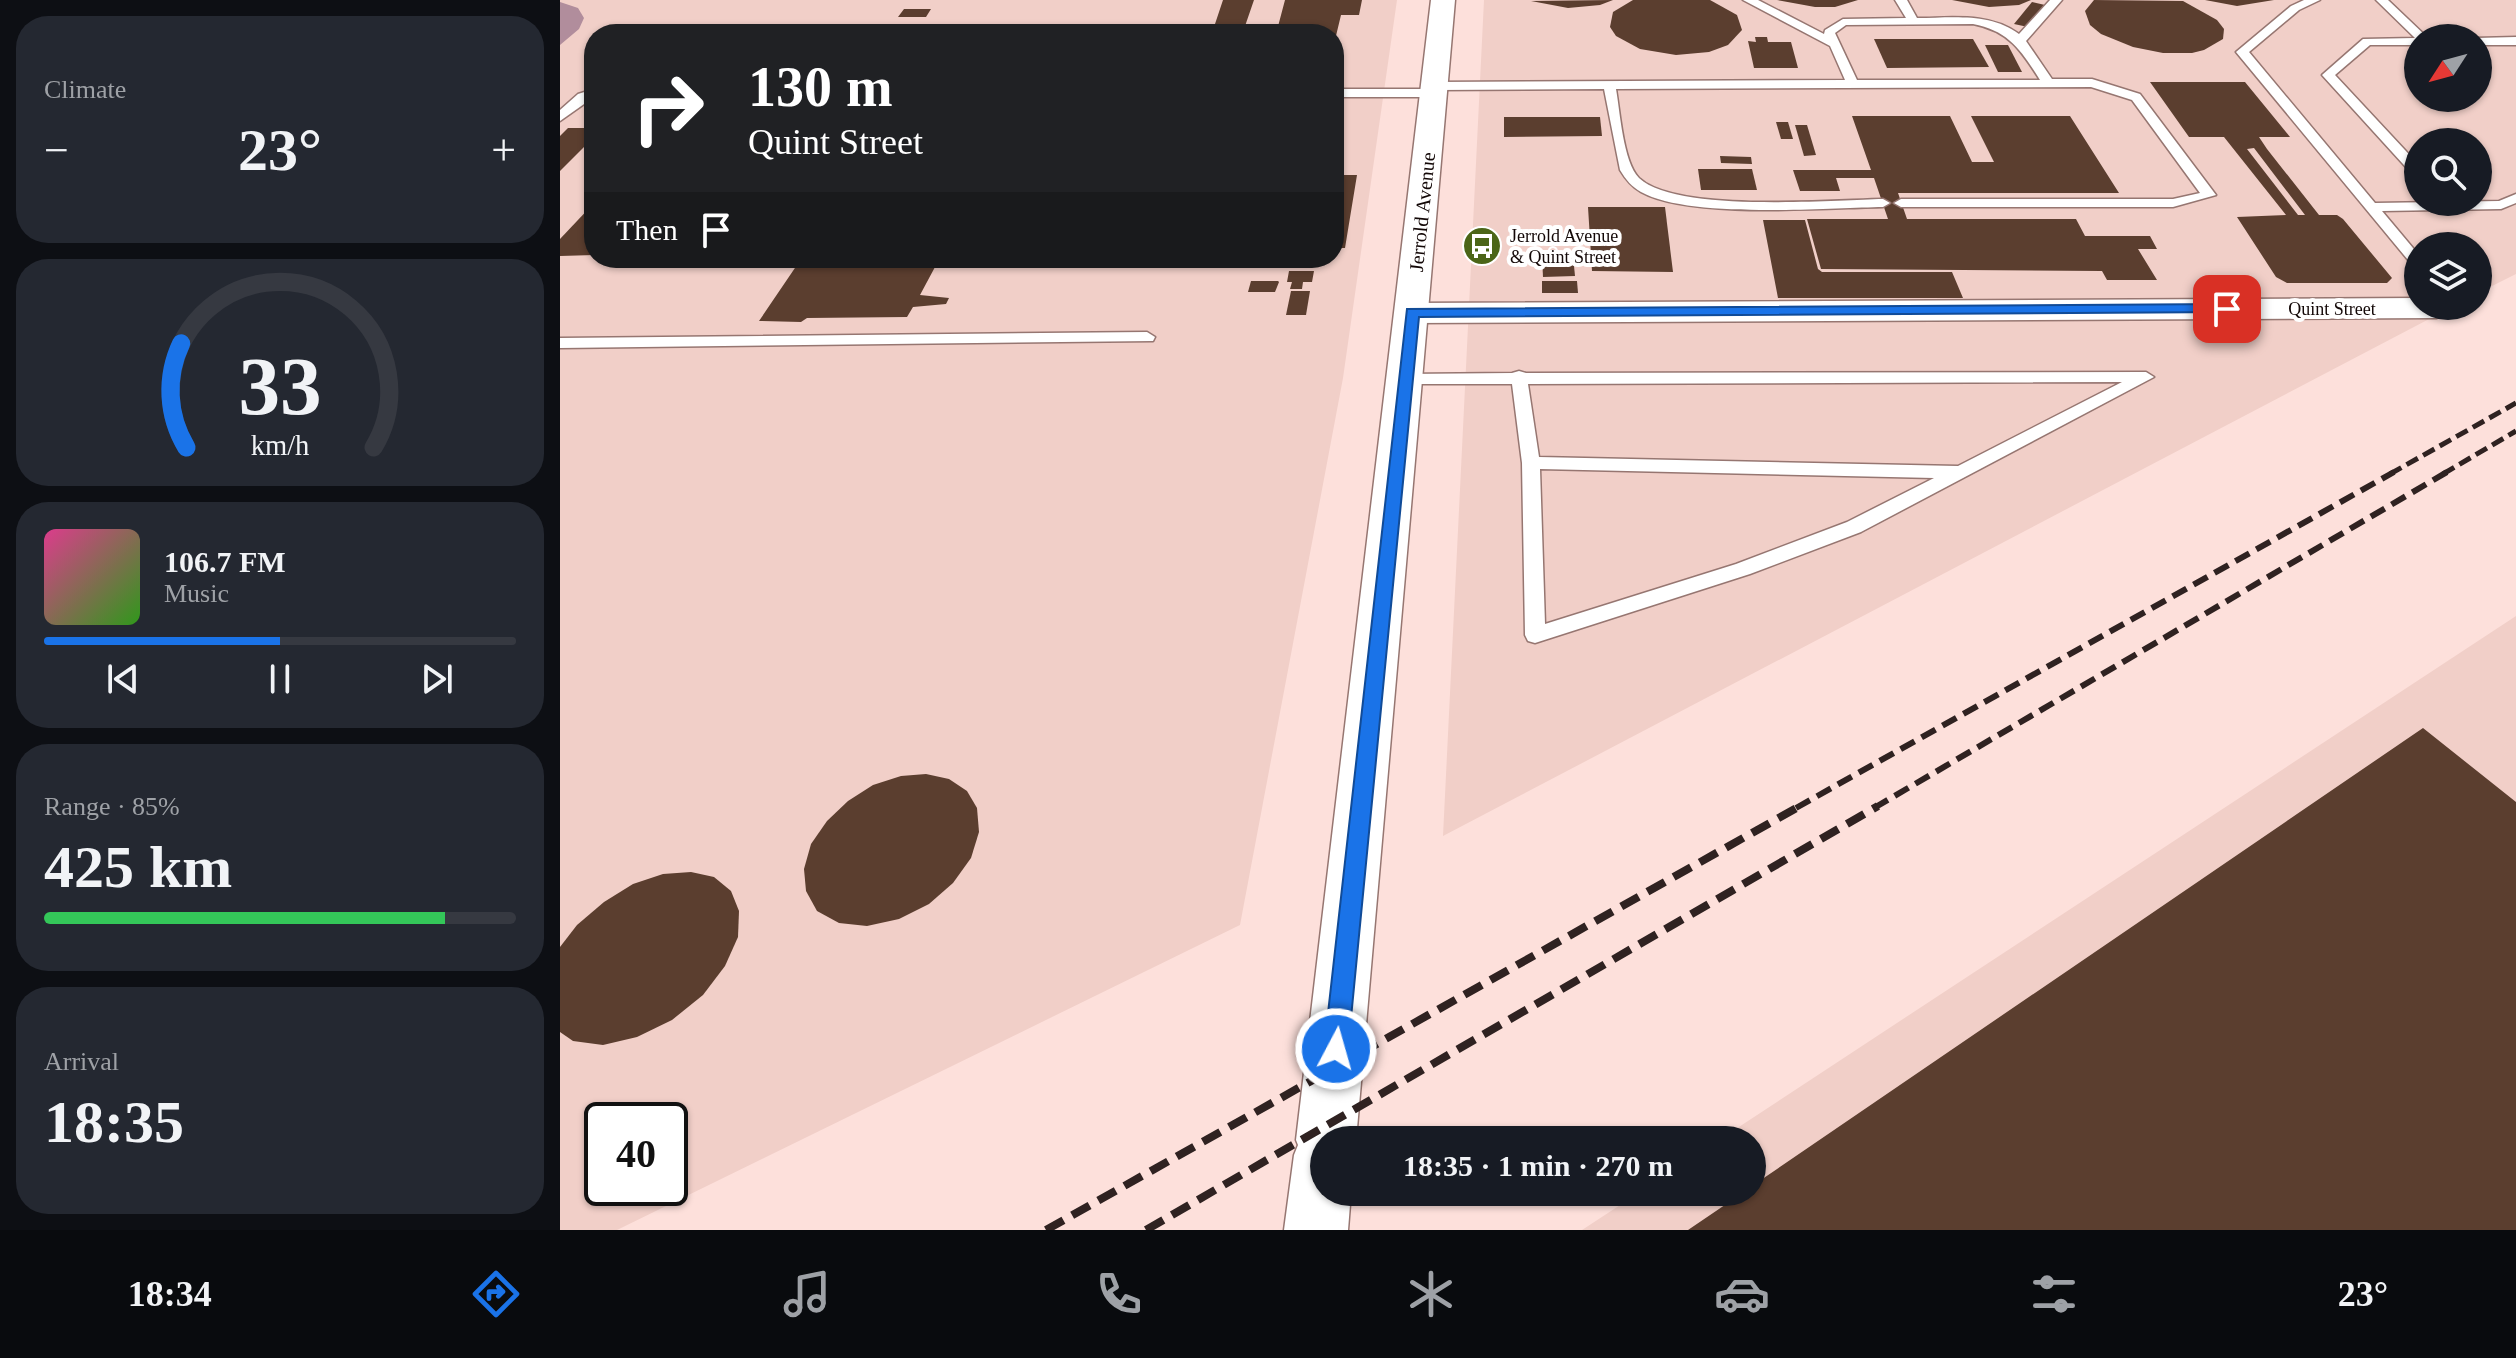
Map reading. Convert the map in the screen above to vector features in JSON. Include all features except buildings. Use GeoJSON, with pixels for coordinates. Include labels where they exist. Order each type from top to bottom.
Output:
{"type":"FeatureCollection","features":[{"type":"Feature","properties":{"kind":"street","name":"Jerrold Avenue"},"geometry":{"type":"LineString","coordinates":[[1327,1126],[1443,0]]}},
{"type":"Feature","properties":{"kind":"street","name":"Quint Street"},"geometry":{"type":"LineString","coordinates":[[1412,313],[2404,307]]}},
{"type":"Feature","properties":{"kind":"street"},"geometry":{"type":"LineString","coordinates":[[1316,1230],[1319,1206]]}},
{"type":"Feature","properties":{"kind":"lane"},"geometry":{"type":"LineString","coordinates":[[1749,0],[1834,44]]}},
{"type":"Feature","properties":{"kind":"lane"},"geometry":{"type":"LineString","coordinates":[[1901,0],[1913,21]]}},
{"type":"Feature","properties":{"kind":"lane"},"geometry":{"type":"LineString","coordinates":[[2020,40],[2056,0]]}},
{"type":"Feature","properties":{"kind":"lane"},"geometry":{"type":"LineString","coordinates":[[2314,0],[2295,8],[2242,52],[2404,246]]}},
{"type":"Feature","properties":{"kind":"lane"},"geometry":{"type":"LineString","coordinates":[[2382,0],[2405,24]]}},
{"type":"Feature","properties":{"kind":"lane"},"geometry":{"type":"LineString","coordinates":[[1853,84],[1829,32],[1843,22],[1990,23],[2015,32],[2048,83]]}},
{"type":"Feature","properties":{"kind":"lane"},"geometry":{"type":"LineString","coordinates":[[2404,41],[2367,42],[2328,75],[2404,157]]}},
{"type":"Feature","properties":{"kind":"lane"},"geometry":{"type":"LineString","coordinates":[[2492,41],[2516,41]]}},
{"type":"Feature","properties":{"kind":"lane"},"geometry":{"type":"LineString","coordinates":[[1344,93],[1609,84],[2092,83],[2136,97],[2209,195],[2173,203],[1901,203]]}},
{"type":"Feature","properties":{"kind":"lane"},"geometry":{"type":"LineString","coordinates":[[1609,84],[1625,162],[1632,180],[1652,193],[1680,201],[1710,204],[1883,203]]}},
{"type":"Feature","properties":{"kind":"lane"},"geometry":{"type":"LineString","coordinates":[[560,117],[584,96]]}},
{"type":"Feature","properties":{"kind":"lane"},"geometry":{"type":"LineString","coordinates":[[2492,205],[2501,205],[2516,198]]}},
{"type":"Feature","properties":{"kind":"lane"},"geometry":{"type":"LineString","coordinates":[[2372,207],[2404,206]]}},
{"type":"Feature","properties":{"kind":"lane"},"geometry":{"type":"LineString","coordinates":[[560,343],[1147,337]]}},
{"type":"Feature","properties":{"kind":"lane"},"geometry":{"type":"LineString","coordinates":[[1405,379],[1519,376],[2146,377],[1854,527],[1743,569],[1535,635],[1531,463],[1519,376]]}},
{"type":"Feature","properties":{"kind":"lane"},"geometry":{"type":"LineString","coordinates":[[1531,463],[1964,472]]}},
{"type":"Feature","properties":{"kind":"shaded area"},"geometry":{"type":"Polygon","coordinates":[[[560,0],[1397,0],[1343,378],[1240,925],[688,1195],[688,1102],[584,1102],[584,1206],[666,1206],[617,1230],[560,1230],[560,0]]]}},
{"type":"Feature","properties":{"kind":"shaded area"},"geometry":{"type":"Polygon","coordinates":[[[1484,0],[2516,0],[2516,274],[2492,286],[2492,232],[2404,232],[2404,320],[2427,320],[1443,836],[1484,0]]]}},
{"type":"Feature","properties":{"kind":"shaded area"},"geometry":{"type":"Polygon","coordinates":[[[560,2],[578,8],[584,18],[579,29],[560,45],[560,2]]]}},
{"type":"Feature","properties":{"kind":"shaded area"},"geometry":{"type":"Polygon","coordinates":[[[2516,616],[2516,1230],[1582,1230],[1619,1206],[1766,1206],[1766,1126],[1740,1126],[2516,616]]]}},
{"type":"Feature","properties":{"kind":"railway"},"geometry":{"type":"LineString","coordinates":[[2390,474],[2516,403]]}},
{"type":"Feature","properties":{"kind":"railway"},"geometry":{"type":"LineString","coordinates":[[2443,474],[2516,431]]}},
{"type":"Feature","properties":{"kind":"railway"},"geometry":{"type":"LineString","coordinates":[[1796,808],[2394,472]]}},
{"type":"Feature","properties":{"kind":"railway"},"geometry":{"type":"LineString","coordinates":[[1874,808],[2447,472]]}},
{"type":"Feature","properties":{"kind":"railway"},"geometry":{"type":"LineString","coordinates":[[1046,1230],[1800,806]]}},
{"type":"Feature","properties":{"kind":"railway"},"geometry":{"type":"LineString","coordinates":[[1146,1230],[1878,806]]}},
{"type":"Feature","properties":{"kind":"place","name":"Jerrold Avenue & Quint Street"},"geometry":{"type":"Point","coordinates":[1482,246]}},
{"type":"Feature","properties":{"kind":"route"},"geometry":{"type":"LineString","coordinates":[[1336,1049],[1412,313],[2227,309]]}}]}
